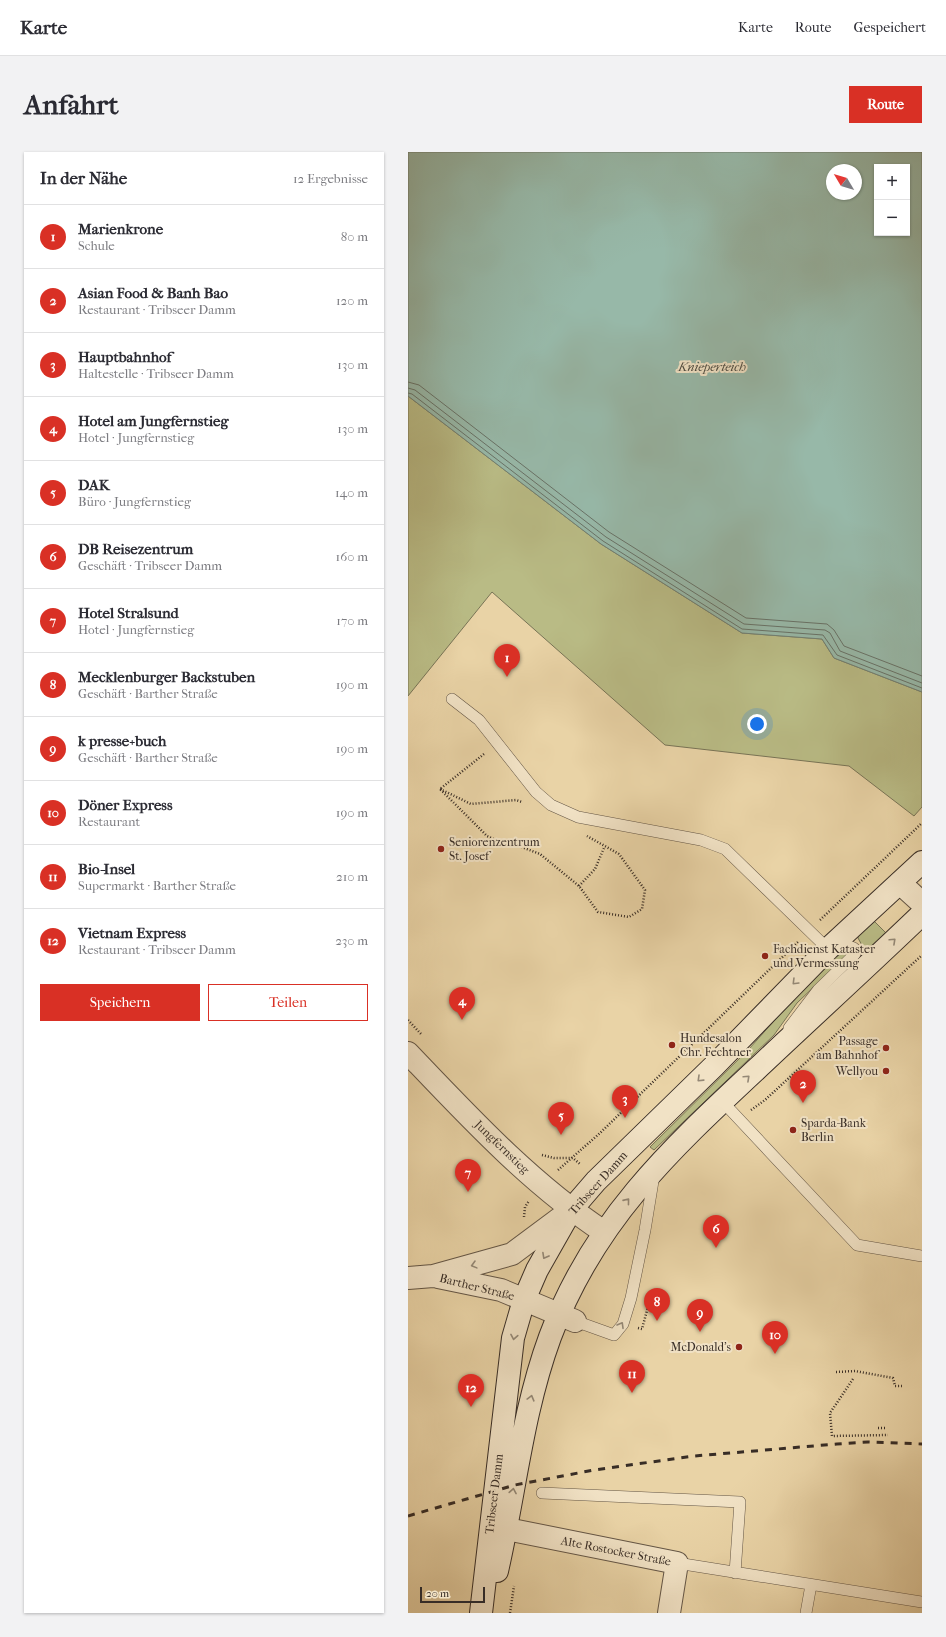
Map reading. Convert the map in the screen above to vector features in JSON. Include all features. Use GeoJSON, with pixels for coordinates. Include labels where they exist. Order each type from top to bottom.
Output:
{"type":"FeatureCollection","features":[{"type":"Feature","properties":{"kind":"main road","name":"Tribseer Damm"},"geometry":{"type":"LineString","coordinates":[[481,1613],[513,1338],[524,1300],[537,1270],[571,1210],[596,1181],[714,1066],[828,949],[922,862]]}},
{"type":"Feature","properties":{"kind":"main road"},"geometry":{"type":"LineString","coordinates":[[900,883],[922,903]]}},
{"type":"Feature","properties":{"kind":"main road","name":"Tribseer Damm"},"geometry":{"type":"LineString","coordinates":[[487,1613],[507,1529],[527,1412],[537,1373],[568,1318],[582,1267],[626,1201],[655,1168],[722,1101],[922,914]]}},
{"type":"Feature","properties":{"kind":"main road","name":"Jungfernstieg"},"geometry":{"type":"LineString","coordinates":[[408,1053],[543,1187],[571,1210],[604,1232]]}},
{"type":"Feature","properties":{"kind":"main road","name":"Barther Straße"},"geometry":{"type":"LineString","coordinates":[[433,1276],[512,1254],[571,1210]]}},
{"type":"Feature","properties":{"kind":"main road"},"geometry":{"type":"LineString","coordinates":[[408,1278],[433,1276]]}},
{"type":"Feature","properties":{"kind":"main road","name":"Barther Straße"},"geometry":{"type":"LineString","coordinates":[[433,1276],[501,1290],[568,1318]]}},
{"type":"Feature","properties":{"kind":"main road","name":"Alte Rostocker Straße"},"geometry":{"type":"LineString","coordinates":[[507,1529],[676,1563],[669,1613]]}},
{"type":"Feature","properties":{"kind":"lane"},"geometry":{"type":"LineString","coordinates":[[452,699],[479,720],[536,792],[551,804],[578,817],[701,840],[725,849],[828,949],[844,944],[851,945],[856,951],[847,962],[818,990],[796,1018],[770,1056]]}},
{"type":"Feature","properties":{"kind":"lane"},"geometry":{"type":"LineString","coordinates":[[722,1101],[857,1245],[922,1256]]}},
{"type":"Feature","properties":{"kind":"lane"},"geometry":{"type":"LineString","coordinates":[[568,1318],[614,1335],[623,1324],[631,1298],[645,1230],[655,1168]]}},
{"type":"Feature","properties":{"kind":"lane"},"geometry":{"type":"LineString","coordinates":[[542,1493],[740,1502],[735,1572]]}},
{"type":"Feature","properties":{"kind":"lane"},"geometry":{"type":"LineString","coordinates":[[676,1563],[922,1602]]}},
{"type":"Feature","properties":{"kind":"lane"},"geometry":{"type":"LineString","coordinates":[[806,1613],[811,1585]]}},
{"type":"Feature","properties":{"kind":"path"},"geometry":{"type":"LineString","coordinates":[[440,789],[497,743]]}},
{"type":"Feature","properties":{"kind":"path"},"geometry":{"type":"LineString","coordinates":[[440,789],[471,804],[516,800],[529,805]]}},
{"type":"Feature","properties":{"kind":"path"},"geometry":{"type":"LineString","coordinates":[[440,789],[487,836],[504,844],[519,846],[540,854],[579,886],[598,912],[629,917],[642,909],[645,890],[619,854],[604,848],[586,836]]}},
{"type":"Feature","properties":{"kind":"path"},"geometry":{"type":"LineString","coordinates":[[538,1154],[554,1158],[573,1158],[600,1134],[922,823]]}},
{"type":"Feature","properties":{"kind":"path"},"geometry":{"type":"LineString","coordinates":[[579,886],[595,869],[604,848]]}},
{"type":"Feature","properties":{"kind":"path"},"geometry":{"type":"LineString","coordinates":[[738,1118],[765,1100],[922,955]]}},
{"type":"Feature","properties":{"kind":"path"},"geometry":{"type":"LineString","coordinates":[[408,1020],[425,1038]]}},
{"type":"Feature","properties":{"kind":"path"},"geometry":{"type":"LineString","coordinates":[[642,1329],[649,1303]]}},
{"type":"Feature","properties":{"kind":"path"},"geometry":{"type":"LineString","coordinates":[[836,1372],[855,1371],[893,1378],[895,1386],[902,1386]]}},
{"type":"Feature","properties":{"kind":"path"},"geometry":{"type":"LineString","coordinates":[[853,1380],[830,1413],[832,1436],[888,1435]]}},
{"type":"Feature","properties":{"kind":"path"},"geometry":{"type":"LineString","coordinates":[[878,1428],[887,1428]]}},
{"type":"Feature","properties":{"kind":"green space"},"geometry":{"type":"Polygon","coordinates":[[[408,396],[601,544],[742,633],[822,639],[834,658],[922,692],[922,807],[914,816],[849,766],[665,745],[492,592],[408,696],[408,396]]]}},
{"type":"Feature","properties":{"kind":"green space"},"geometry":{"type":"Polygon","coordinates":[[[874,921],[886,933],[868,950],[864,949],[858,936],[874,921]]]}},
{"type":"Feature","properties":{"kind":"green space"},"geometry":{"type":"Polygon","coordinates":[[[842,951],[845,952],[846,956],[797,1003],[774,1035],[654,1150],[650,1147],[749,1049],[781,1013],[842,951]]]}},
{"type":"Feature","properties":{"kind":"water","name":"Knieperteich"},"geometry":{"type":"Polygon","coordinates":[[[408,152],[922,152],[922,692],[834,658],[822,639],[742,633],[601,544],[408,396],[408,152]]]}},
{"type":"Feature","properties":{"kind":"railway"},"geometry":{"type":"LineString","coordinates":[[408,1516],[515,1485],[594,1470],[694,1456],[837,1444],[868,1442],[922,1444]]}},
{"type":"Feature","properties":{"kind":"place","name":"Marienkrone"},"geometry":{"type":"Point","coordinates":[507,677]}},
{"type":"Feature","properties":{"kind":"place","name":"Seniorenzentrum St. Josef"},"geometry":{"type":"Point","coordinates":[441,849]}},
{"type":"Feature","properties":{"kind":"place","name":"Fachdienst Kataster und Vermessung"},"geometry":{"type":"Point","coordinates":[765,956]}},
{"type":"Feature","properties":{"kind":"place","name":"Hotel am Jungfernstieg"},"geometry":{"type":"Point","coordinates":[462,1020]}},
{"type":"Feature","properties":{"kind":"place","name":"Hundesalon Chr. Fechtner"},"geometry":{"type":"Point","coordinates":[672,1045]}},
{"type":"Feature","properties":{"kind":"place","name":"Passage am Bahnhof"},"geometry":{"type":"Point","coordinates":[886,1048]}},
{"type":"Feature","properties":{"kind":"place","name":"Wellyou"},"geometry":{"type":"Point","coordinates":[886,1071]}},
{"type":"Feature","properties":{"kind":"place","name":"Asian Food & Banh Bao"},"geometry":{"type":"Point","coordinates":[803,1103]}},
{"type":"Feature","properties":{"kind":"place","name":"Hauptbahnhof"},"geometry":{"type":"Point","coordinates":[625,1118]}},
{"type":"Feature","properties":{"kind":"place","name":"Sparda-Bank Berlin"},"geometry":{"type":"Point","coordinates":[793,1130]}},
{"type":"Feature","properties":{"kind":"place","name":"DAK"},"geometry":{"type":"Point","coordinates":[561,1135]}},
{"type":"Feature","properties":{"kind":"place","name":"Hotel Stralsund"},"geometry":{"type":"Point","coordinates":[468,1192]}},
{"type":"Feature","properties":{"kind":"place","name":"DB Reisezentrum"},"geometry":{"type":"Point","coordinates":[716,1248]}},
{"type":"Feature","properties":{"kind":"place","name":"Mecklenburger Backstuben"},"geometry":{"type":"Point","coordinates":[657,1321]}},
{"type":"Feature","properties":{"kind":"place","name":"k presse+buch"},"geometry":{"type":"Point","coordinates":[700,1332]}},
{"type":"Feature","properties":{"kind":"place","name":"McDonald's"},"geometry":{"type":"Point","coordinates":[739,1347]}},
{"type":"Feature","properties":{"kind":"place","name":"Döner Express"},"geometry":{"type":"Point","coordinates":[775,1354]}},
{"type":"Feature","properties":{"kind":"place","name":"Bio-Insel"},"geometry":{"type":"Point","coordinates":[632,1393]}},
{"type":"Feature","properties":{"kind":"place","name":"Vietnam Express"},"geometry":{"type":"Point","coordinates":[471,1407]}}]}
